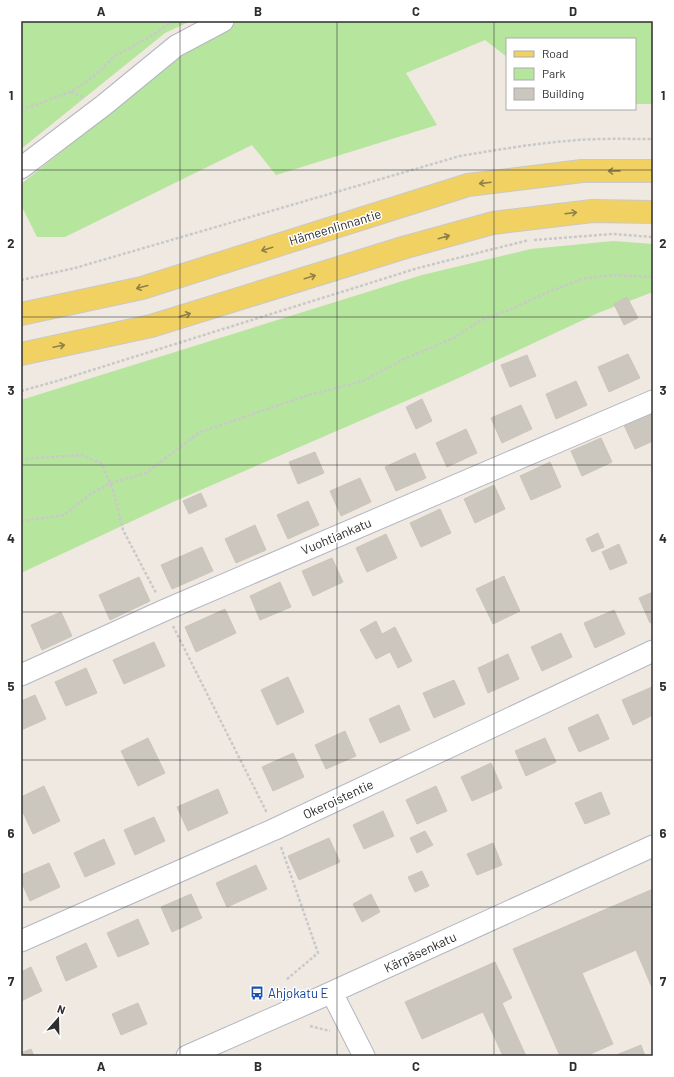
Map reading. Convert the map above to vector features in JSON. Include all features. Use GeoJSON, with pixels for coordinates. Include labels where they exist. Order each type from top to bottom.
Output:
{"type":"FeatureCollection","features":[{"type":"Feature","properties":{"kind":"main road","name":"Hämeenlinnantie"},"geometry":{"type":"LineString","coordinates":[[21,314],[142,288],[468,185],[582,171],[653,171]]}},
{"type":"Feature","properties":{"kind":"main road"},"geometry":{"type":"LineString","coordinates":[[21,354],[151,326],[406,247],[493,223],[592,211],[653,212]]}},
{"type":"Feature","properties":{"kind":"street"},"geometry":{"type":"LineString","coordinates":[[21,168],[104,105],[176,46],[224,21]]}},
{"type":"Feature","properties":{"kind":"street","name":"Vuohtiankatu"},"geometry":{"type":"LineString","coordinates":[[21,675],[164,610],[653,401]]}},
{"type":"Feature","properties":{"kind":"street","name":"Okeroistentie"},"geometry":{"type":"LineString","coordinates":[[21,941],[275,829],[653,651]]}},
{"type":"Feature","properties":{"kind":"street","name":"Kärpäsenkatu"},"geometry":{"type":"LineString","coordinates":[[187,1056],[332,993],[653,846]]}},
{"type":"Feature","properties":{"kind":"street"},"geometry":{"type":"LineString","coordinates":[[332,993],[364,1056]]}},
{"type":"Feature","properties":{"kind":"path"},"geometry":{"type":"LineString","coordinates":[[21,110],[70,92],[85,83],[104,67],[113,57],[151,36],[173,21]]}},
{"type":"Feature","properties":{"kind":"path"},"geometry":{"type":"LineString","coordinates":[[21,280],[75,268],[460,156],[512,147],[568,140],[653,139]]}},
{"type":"Feature","properties":{"kind":"path"},"geometry":{"type":"LineString","coordinates":[[21,391],[418,268],[529,240],[613,234],[653,237]]}},
{"type":"Feature","properties":{"kind":"path"},"geometry":{"type":"LineString","coordinates":[[21,521],[64,516],[91,494],[110,483],[146,473],[200,432],[306,396],[363,381],[404,360],[454,338],[478,321],[514,308],[550,290],[582,279],[613,275],[653,277]]}},
{"type":"Feature","properties":{"kind":"path"},"geometry":{"type":"LineString","coordinates":[[21,459],[82,455],[102,464],[110,483],[123,530],[275,829],[318,954],[286,980]]}},
{"type":"Feature","properties":{"kind":"path"},"geometry":{"type":"LineString","coordinates":[[310,1026],[335,1032]]}},
{"type":"Feature","properties":{"kind":"green space"},"geometry":{"type":"Polygon","coordinates":[[[21,21],[191,21],[165,33],[21,149],[21,21]]]}},
{"type":"Feature","properties":{"kind":"green space"},"geometry":{"type":"Polygon","coordinates":[[[238,21],[653,21],[653,104],[636,104],[636,38],[506,38],[506,56],[485,40],[406,73],[437,125],[276,175],[252,145],[65,237],[37,237],[21,205],[21,184],[184,54],[238,21]]]}},
{"type":"Feature","properties":{"kind":"green space"},"geometry":{"type":"Polygon","coordinates":[[[613,241],[653,244],[653,292],[598,313],[452,381],[173,502],[21,573],[21,400],[422,275],[531,249],[613,241]]]}},
{"type":"Feature","properties":{"kind":"building"},"geometry":{"type":"Polygon","coordinates":[[[627,297],[638,318],[624,325],[614,304],[627,297]]]}},
{"type":"Feature","properties":{"kind":"building"},"geometry":{"type":"Polygon","coordinates":[[[628,354],[640,378],[609,392],[598,367],[628,354]]]}},
{"type":"Feature","properties":{"kind":"building"},"geometry":{"type":"Polygon","coordinates":[[[527,355],[536,376],[510,387],[501,365],[527,355]]]}},
{"type":"Feature","properties":{"kind":"building"},"geometry":{"type":"Polygon","coordinates":[[[576,381],[587,405],[556,419],[546,394],[576,381]]]}},
{"type":"Feature","properties":{"kind":"building"},"geometry":{"type":"Polygon","coordinates":[[[422,399],[432,421],[416,429],[406,407],[422,399]]]}},
{"type":"Feature","properties":{"kind":"building"},"geometry":{"type":"Polygon","coordinates":[[[521,405],[532,429],[502,443],[491,418],[521,405]]]}},
{"type":"Feature","properties":{"kind":"building"},"geometry":{"type":"Polygon","coordinates":[[[653,412],[653,441],[635,449],[624,425],[653,412]]]}},
{"type":"Feature","properties":{"kind":"building"},"geometry":{"type":"Polygon","coordinates":[[[466,429],[477,453],[447,467],[436,443],[466,429]]]}},
{"type":"Feature","properties":{"kind":"building"},"geometry":{"type":"Polygon","coordinates":[[[601,438],[612,462],[582,476],[571,451],[601,438]]]}},
{"type":"Feature","properties":{"kind":"building"},"geometry":{"type":"Polygon","coordinates":[[[315,452],[324,473],[298,484],[289,462],[315,452]]]}},
{"type":"Feature","properties":{"kind":"building"},"geometry":{"type":"Polygon","coordinates":[[[415,453],[426,478],[396,491],[385,467],[415,453]]]}},
{"type":"Feature","properties":{"kind":"building"},"geometry":{"type":"Polygon","coordinates":[[[550,462],[561,487],[531,500],[520,476],[550,462]]]}},
{"type":"Feature","properties":{"kind":"building"},"geometry":{"type":"Polygon","coordinates":[[[360,478],[371,502],[341,516],[330,491],[360,478]]]}},
{"type":"Feature","properties":{"kind":"building"},"geometry":{"type":"Polygon","coordinates":[[[494,485],[505,509],[475,523],[464,499],[494,485]]]}},
{"type":"Feature","properties":{"kind":"building"},"geometry":{"type":"Polygon","coordinates":[[[201,493],[207,506],[189,514],[183,501],[201,493]]]}},
{"type":"Feature","properties":{"kind":"building"},"geometry":{"type":"Polygon","coordinates":[[[308,501],[319,525],[288,539],[277,515],[308,501]]]}},
{"type":"Feature","properties":{"kind":"building"},"geometry":{"type":"Polygon","coordinates":[[[440,509],[451,533],[421,547],[410,523],[440,509]]]}},
{"type":"Feature","properties":{"kind":"building"},"geometry":{"type":"Polygon","coordinates":[[[255,525],[266,550],[236,563],[225,539],[255,525]]]}},
{"type":"Feature","properties":{"kind":"building"},"geometry":{"type":"Polygon","coordinates":[[[598,533],[604,547],[592,552],[586,539],[598,533]]]}},
{"type":"Feature","properties":{"kind":"building"},"geometry":{"type":"Polygon","coordinates":[[[386,534],[397,558],[367,572],[356,548],[386,534]]]}},
{"type":"Feature","properties":{"kind":"building"},"geometry":{"type":"Polygon","coordinates":[[[619,544],[627,563],[610,570],[602,552],[619,544]]]}},
{"type":"Feature","properties":{"kind":"building"},"geometry":{"type":"Polygon","coordinates":[[[202,547],[213,571],[172,589],[161,565],[202,547]]]}},
{"type":"Feature","properties":{"kind":"building"},"geometry":{"type":"Polygon","coordinates":[[[332,558],[343,582],[313,596],[302,571],[332,558]]]}},
{"type":"Feature","properties":{"kind":"building"},"geometry":{"type":"Polygon","coordinates":[[[504,576],[520,611],[493,624],[476,589],[504,576]]]}},
{"type":"Feature","properties":{"kind":"building"},"geometry":{"type":"Polygon","coordinates":[[[139,577],[150,601],[110,620],[99,595],[139,577]]]}},
{"type":"Feature","properties":{"kind":"building"},"geometry":{"type":"Polygon","coordinates":[[[280,582],[291,607],[260,620],[250,596],[280,582]]]}},
{"type":"Feature","properties":{"kind":"building"},"geometry":{"type":"Polygon","coordinates":[[[653,592],[653,621],[650,623],[639,598],[653,592]]]}},
{"type":"Feature","properties":{"kind":"building"},"geometry":{"type":"Polygon","coordinates":[[[225,609],[236,633],[196,652],[185,627],[225,609]]]}},
{"type":"Feature","properties":{"kind":"building"},"geometry":{"type":"Polygon","coordinates":[[[614,610],[625,634],[595,648],[584,623],[614,610]]]}},
{"type":"Feature","properties":{"kind":"building"},"geometry":{"type":"Polygon","coordinates":[[[61,612],[72,636],[42,650],[31,625],[61,612]]]}},
{"type":"Feature","properties":{"kind":"building"},"geometry":{"type":"Polygon","coordinates":[[[376,621],[382,634],[395,627],[412,661],[398,668],[390,652],[376,659],[360,630],[376,621]]]}},
{"type":"Feature","properties":{"kind":"building"},"geometry":{"type":"Polygon","coordinates":[[[561,633],[572,657],[542,671],[531,647],[561,633]]]}},
{"type":"Feature","properties":{"kind":"building"},"geometry":{"type":"Polygon","coordinates":[[[154,642],[165,666],[124,684],[113,660],[154,642]]]}},
{"type":"Feature","properties":{"kind":"building"},"geometry":{"type":"Polygon","coordinates":[[[508,654],[519,679],[488,693],[478,668],[508,654]]]}},
{"type":"Feature","properties":{"kind":"building"},"geometry":{"type":"Polygon","coordinates":[[[86,668],[97,693],[66,706],[55,682],[86,668]]]}},
{"type":"Feature","properties":{"kind":"building"},"geometry":{"type":"Polygon","coordinates":[[[288,677],[304,712],[277,725],[261,690],[288,677]]]}},
{"type":"Feature","properties":{"kind":"building"},"geometry":{"type":"Polygon","coordinates":[[[454,680],[465,704],[434,718],[423,693],[454,680]]]}},
{"type":"Feature","properties":{"kind":"building"},"geometry":{"type":"Polygon","coordinates":[[[652,687],[653,715],[633,725],[622,700],[652,687]]]}},
{"type":"Feature","properties":{"kind":"building"},"geometry":{"type":"Polygon","coordinates":[[[35,695],[46,719],[21,730],[21,701],[35,695]]]}},
{"type":"Feature","properties":{"kind":"building"},"geometry":{"type":"Polygon","coordinates":[[[399,705],[410,730],[380,743],[369,719],[399,705]]]}},
{"type":"Feature","properties":{"kind":"building"},"geometry":{"type":"Polygon","coordinates":[[[598,714],[609,739],[579,752],[568,728],[598,714]]]}},
{"type":"Feature","properties":{"kind":"building"},"geometry":{"type":"Polygon","coordinates":[[[345,731],[356,756],[326,769],[315,745],[345,731]]]}},
{"type":"Feature","properties":{"kind":"building"},"geometry":{"type":"Polygon","coordinates":[[[148,738],[165,773],[138,786],[121,751],[148,738]]]}},
{"type":"Feature","properties":{"kind":"building"},"geometry":{"type":"Polygon","coordinates":[[[545,738],[556,762],[526,776],[515,751],[545,738]]]}},
{"type":"Feature","properties":{"kind":"building"},"geometry":{"type":"Polygon","coordinates":[[[293,753],[304,777],[273,791],[262,767],[293,753]]]}},
{"type":"Feature","properties":{"kind":"building"},"geometry":{"type":"Polygon","coordinates":[[[491,763],[502,788],[472,801],[461,777],[491,763]]]}},
{"type":"Feature","properties":{"kind":"building"},"geometry":{"type":"Polygon","coordinates":[[[44,786],[60,821],[33,834],[21,808],[21,797],[44,786]]]}},
{"type":"Feature","properties":{"kind":"building"},"geometry":{"type":"Polygon","coordinates":[[[436,786],[447,811],[417,824],[406,800],[436,786]]]}},
{"type":"Feature","properties":{"kind":"building"},"geometry":{"type":"Polygon","coordinates":[[[218,789],[228,813],[188,831],[177,807],[218,789]]]}},
{"type":"Feature","properties":{"kind":"building"},"geometry":{"type":"Polygon","coordinates":[[[601,792],[610,814],[585,824],[575,803],[601,792]]]}},
{"type":"Feature","properties":{"kind":"building"},"geometry":{"type":"Polygon","coordinates":[[[383,811],[394,836],[364,849],[353,825],[383,811]]]}},
{"type":"Feature","properties":{"kind":"building"},"geometry":{"type":"Polygon","coordinates":[[[154,817],[165,841],[135,855],[124,830],[154,817]]]}},
{"type":"Feature","properties":{"kind":"building"},"geometry":{"type":"Polygon","coordinates":[[[425,831],[433,845],[417,853],[410,838],[425,831]]]}},
{"type":"Feature","properties":{"kind":"building"},"geometry":{"type":"Polygon","coordinates":[[[329,838],[340,862],[299,880],[288,856],[329,838]]]}},
{"type":"Feature","properties":{"kind":"building"},"geometry":{"type":"Polygon","coordinates":[[[104,839],[115,864],[85,877],[74,853],[104,839]]]}},
{"type":"Feature","properties":{"kind":"building"},"geometry":{"type":"Polygon","coordinates":[[[493,843],[502,865],[477,875],[467,854],[493,843]]]}},
{"type":"Feature","properties":{"kind":"building"},"geometry":{"type":"Polygon","coordinates":[[[49,863],[60,887],[30,901],[21,881],[21,875],[49,863]]]}},
{"type":"Feature","properties":{"kind":"building"},"geometry":{"type":"Polygon","coordinates":[[[256,865],[267,889],[227,907],[216,883],[256,865]]]}},
{"type":"Feature","properties":{"kind":"building"},"geometry":{"type":"Polygon","coordinates":[[[422,871],[429,886],[415,892],[408,877],[422,871]]]}},
{"type":"Feature","properties":{"kind":"building"},"geometry":{"type":"Polygon","coordinates":[[[653,889],[653,990],[636,950],[582,973],[613,1044],[586,1056],[560,1056],[513,949],[653,889]]]}},
{"type":"Feature","properties":{"kind":"building"},"geometry":{"type":"Polygon","coordinates":[[[191,894],[202,918],[172,932],[161,907],[191,894]]]}},
{"type":"Feature","properties":{"kind":"building"},"geometry":{"type":"Polygon","coordinates":[[[371,894],[380,912],[362,922],[353,904],[371,894]]]}},
{"type":"Feature","properties":{"kind":"building"},"geometry":{"type":"Polygon","coordinates":[[[138,919],[149,944],[118,957],[107,933],[138,919]]]}},
{"type":"Feature","properties":{"kind":"building"},"geometry":{"type":"Polygon","coordinates":[[[86,943],[97,967],[66,981],[56,957],[86,943]]]}},
{"type":"Feature","properties":{"kind":"building"},"geometry":{"type":"Polygon","coordinates":[[[495,962],[512,998],[502,1003],[526,1056],[503,1056],[483,1012],[422,1039],[405,1002],[495,962]]]}},
{"type":"Feature","properties":{"kind":"building"},"geometry":{"type":"Polygon","coordinates":[[[31,967],[42,991],[21,1001],[21,972],[31,967]]]}},
{"type":"Feature","properties":{"kind":"building"},"geometry":{"type":"Polygon","coordinates":[[[138,1003],[147,1024],[121,1035],[112,1014],[138,1003]]]}},
{"type":"Feature","properties":{"kind":"building"},"geometry":{"type":"Polygon","coordinates":[[[641,1045],[645,1056],[614,1056],[641,1045]]]}},
{"type":"Feature","properties":{"kind":"building"},"geometry":{"type":"Polygon","coordinates":[[[31,1049],[34,1056],[21,1056],[21,1053],[31,1049]]]}},
{"type":"Feature","properties":{"kind":"place","name":"Ahjokatu E"},"geometry":{"type":"Point","coordinates":[257,993]}}]}
